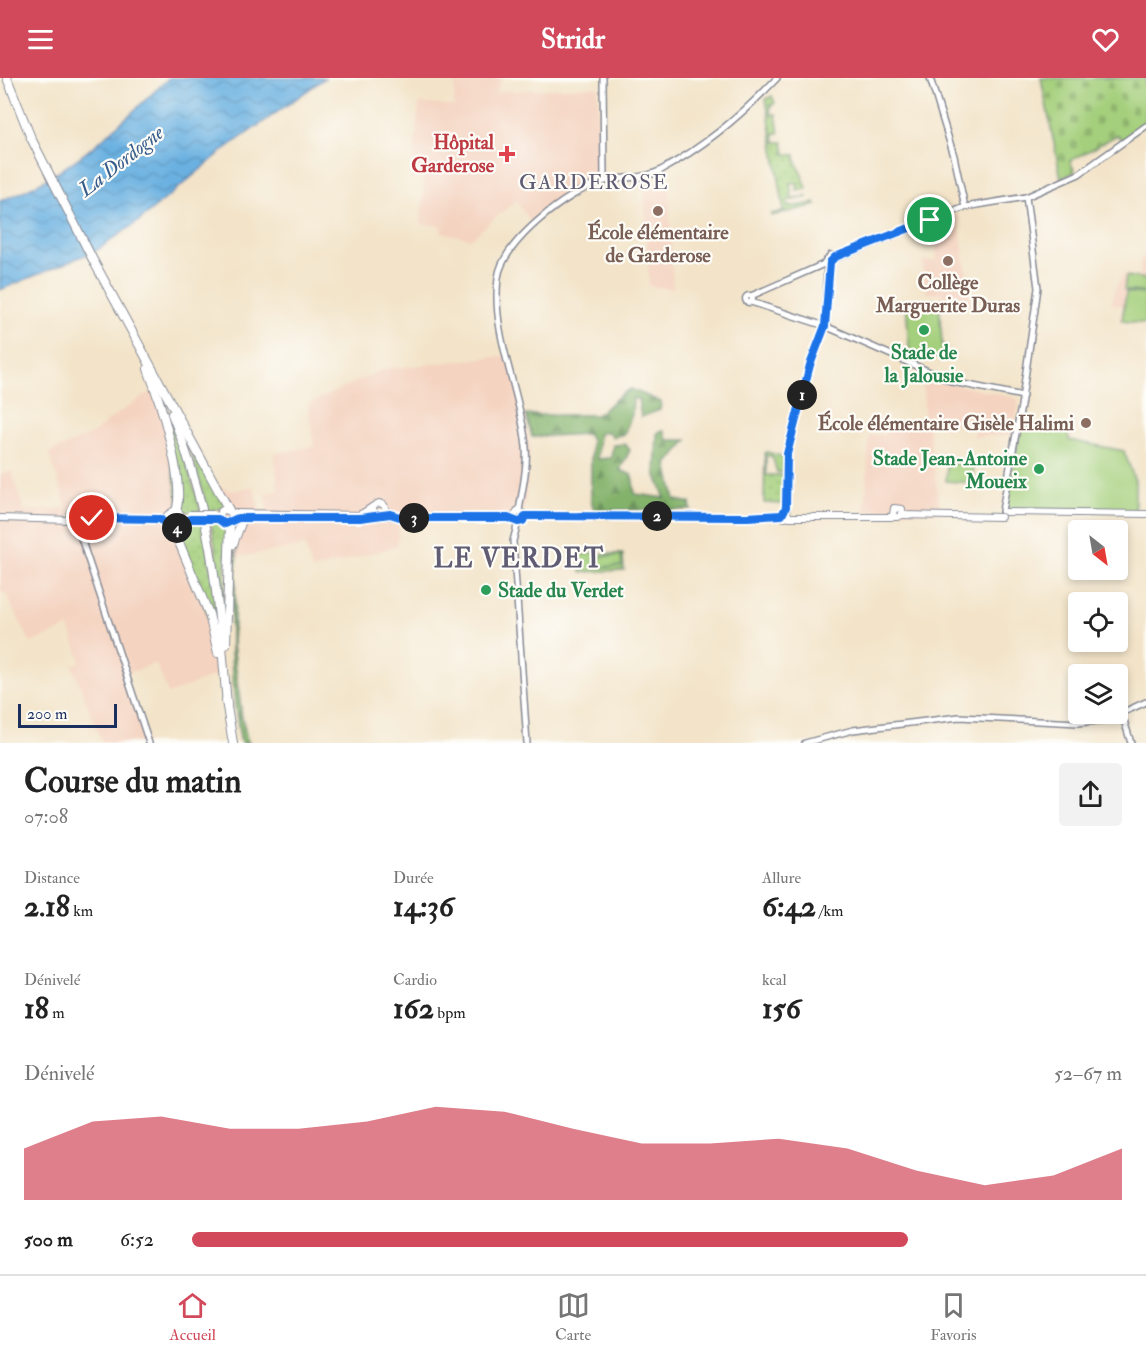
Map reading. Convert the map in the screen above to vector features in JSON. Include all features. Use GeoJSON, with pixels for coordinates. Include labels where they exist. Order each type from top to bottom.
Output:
{"type":"FeatureCollection","features":[{"type":"Feature","properties":{"kind":"highway"},"geometry":{"type":"LineString","coordinates":[[8,78],[31,138],[93,260],[231,512]]}},
{"type":"Feature","properties":{"kind":"highway"},"geometry":{"type":"LineString","coordinates":[[118,306],[159,399],[179,498],[178,512]]}},
{"type":"Feature","properties":{"kind":"highway"},"geometry":{"type":"LineString","coordinates":[[155,374],[189,459],[201,497],[218,588],[227,705]]}},
{"type":"Feature","properties":{"kind":"highway"},"geometry":{"type":"LineString","coordinates":[[229,566],[234,539],[243,518]]}},
{"type":"Feature","properties":{"kind":"highway"},"geometry":{"type":"LineString","coordinates":[[224,667],[231,522]]}},
{"type":"Feature","properties":{"kind":"highway"},"geometry":{"type":"LineString","coordinates":[[173,528],[209,614],[233,743]]}},
{"type":"Feature","properties":{"kind":"main road"},"geometry":{"type":"LineString","coordinates":[[215,516],[223,524],[243,518],[360,518],[373,512],[379,503],[385,512],[403,518],[516,516],[523,521],[525,516],[747,517],[786,512],[884,514],[893,512],[898,517],[902,513],[1146,514]]}},
{"type":"Feature","properties":{"kind":"main road"},"geometry":{"type":"LineString","coordinates":[[72,519],[75,509],[95,515],[166,518]]}},
{"type":"Feature","properties":{"kind":"main road"},"geometry":{"type":"LineString","coordinates":[[0,517],[166,518],[178,512],[190,517],[215,516],[224,509],[231,512],[358,515],[373,512]]}},
{"type":"Feature","properties":{"kind":"main road"},"geometry":{"type":"LineString","coordinates":[[82,512],[83,519]]}},
{"type":"Feature","properties":{"kind":"main road"},"geometry":{"type":"LineString","coordinates":[[178,512],[183,521]]}},
{"type":"Feature","properties":{"kind":"main road"},"geometry":{"type":"LineString","coordinates":[[231,512],[231,522]]}},
{"type":"Feature","properties":{"kind":"main road"},"geometry":{"type":"LineString","coordinates":[[373,512],[379,517],[385,512]]}},
{"type":"Feature","properties":{"kind":"main road"},"geometry":{"type":"LineString","coordinates":[[166,518],[173,528],[181,526],[183,521],[190,517]]}},
{"type":"Feature","properties":{"kind":"street"},"geometry":{"type":"LineString","coordinates":[[603,78],[604,181]]}},
{"type":"Feature","properties":{"kind":"street"},"geometry":{"type":"LineString","coordinates":[[527,743],[513,541],[526,448],[499,322],[497,304],[499,273],[509,253],[534,226],[576,192],[604,181],[645,176],[665,168],[734,119],[777,78]]}},
{"type":"Feature","properties":{"kind":"street"},"geometry":{"type":"LineString","coordinates":[[930,78],[954,156],[965,207]]}},
{"type":"Feature","properties":{"kind":"street"},"geometry":{"type":"LineString","coordinates":[[786,512],[787,454],[810,365],[825,326],[826,265],[831,255],[835,257],[965,207],[1026,197],[1079,174],[1146,126]]}},
{"type":"Feature","properties":{"kind":"street"},"geometry":{"type":"LineString","coordinates":[[1003,514],[1038,288],[1026,197]]}},
{"type":"Feature","properties":{"kind":"street"},"geometry":{"type":"LineString","coordinates":[[826,265],[751,299],[825,326],[953,382],[1023,396]]}},
{"type":"Feature","properties":{"kind":"street"},"geometry":{"type":"LineString","coordinates":[[72,519],[149,743]]}},
{"type":"Feature","properties":{"kind":"street"},"geometry":{"type":"LineString","coordinates":[[1128,711],[1146,702]]}},
{"type":"Feature","properties":{"kind":"street"},"geometry":{"type":"LineString","coordinates":[[805,743],[854,730],[944,718],[1068,723]]}},
{"type":"Feature","properties":{"kind":"street"},"geometry":{"type":"LineString","coordinates":[[1125,724],[1131,743]]}},
{"type":"Feature","properties":{"kind":"shaded area","name":"Hôpital Garderose"},"geometry":{"type":"Polygon","coordinates":[[[455,78],[502,78],[496,92],[598,86],[598,136],[602,136],[601,173],[596,174],[597,179],[566,194],[531,223],[516,200],[471,239],[441,232],[441,226],[421,224],[425,171],[412,175],[419,103],[454,106],[455,78]]]}},
{"type":"Feature","properties":{"kind":"shaded area","name":"École élémentaire de Garderose"},"geometry":{"type":"Polygon","coordinates":[[[662,180],[669,185],[673,289],[649,286],[644,184],[662,180]]]}},
{"type":"Feature","properties":{"kind":"shaded area","name":"Collège Marguerite Duras"},"geometry":{"type":"Polygon","coordinates":[[[958,214],[971,305],[942,307],[941,292],[927,294],[922,262],[937,260],[932,224],[958,214]]]}},
{"type":"Feature","properties":{"kind":"shaded area"},"geometry":{"type":"Polygon","coordinates":[[[1141,257],[1146,258],[1146,324],[1120,321],[1123,306],[1111,304],[1115,288],[1124,275],[1140,276],[1141,257]]]}},
{"type":"Feature","properties":{"kind":"shaded area"},"geometry":{"type":"Polygon","coordinates":[[[510,355],[530,447],[525,505],[520,517],[400,520],[397,546],[312,570],[305,546],[209,562],[222,673],[168,694],[156,663],[124,675],[147,743],[102,743],[72,665],[80,662],[80,659],[69,627],[31,643],[5,593],[0,593],[0,474],[12,471],[24,511],[67,508],[49,453],[94,433],[111,418],[156,388],[191,477],[232,491],[254,486],[259,510],[267,510],[266,493],[279,491],[274,454],[314,446],[308,404],[384,369],[510,355]]]}},
{"type":"Feature","properties":{"kind":"shaded area"},"geometry":{"type":"Polygon","coordinates":[[[922,372],[957,385],[1016,398],[1019,402],[1013,435],[974,437],[973,427],[927,420],[940,511],[865,512],[869,435],[886,435],[887,429],[925,426],[922,372]]]}},
{"type":"Feature","properties":{"kind":"green space"},"geometry":{"type":"Polygon","coordinates":[[[1041,78],[1146,78],[1146,122],[1123,140],[1117,135],[1070,161],[1075,172],[1061,179],[1041,78]]]}},
{"type":"Feature","properties":{"kind":"green space"},"geometry":{"type":"Polygon","coordinates":[[[772,96],[775,103],[770,106],[771,115],[776,114],[779,133],[774,133],[775,142],[783,142],[785,154],[795,155],[807,189],[797,190],[798,183],[790,183],[792,198],[808,197],[787,201],[788,207],[815,203],[816,205],[771,216],[771,214],[784,211],[766,99],[772,96]]]}},
{"type":"Feature","properties":{"kind":"green space"},"geometry":{"type":"Polygon","coordinates":[[[1126,276],[1146,279],[1146,293],[1124,290],[1126,276]]]}},
{"type":"Feature","properties":{"kind":"green space"},"geometry":{"type":"Polygon","coordinates":[[[1126,292],[1146,294],[1146,324],[1122,321],[1126,292]]]}},
{"type":"Feature","properties":{"kind":"green space","name":"Stade de la Jalousie"},"geometry":{"type":"Polygon","coordinates":[[[939,300],[943,357],[910,360],[906,303],[939,300]]]}},
{"type":"Feature","properties":{"kind":"green space"},"geometry":{"type":"Polygon","coordinates":[[[631,389],[661,402],[660,410],[641,417],[638,399],[633,398],[632,414],[624,434],[613,437],[607,431],[599,434],[597,459],[611,458],[613,445],[625,444],[630,450],[620,470],[632,475],[635,494],[665,498],[655,473],[657,434],[664,431],[667,440],[687,440],[667,464],[675,500],[690,503],[691,510],[594,510],[591,500],[591,440],[587,434],[532,437],[526,415],[596,415],[631,389]]]}},
{"type":"Feature","properties":{"kind":"green space"},"geometry":{"type":"Polygon","coordinates":[[[161,397],[182,449],[201,511],[188,512],[179,507],[161,397]]]}},
{"type":"Feature","properties":{"kind":"green space"},"geometry":{"type":"Polygon","coordinates":[[[178,421],[226,507],[208,512],[193,457],[178,421]]]}},
{"type":"Feature","properties":{"kind":"green space"},"geometry":{"type":"Polygon","coordinates":[[[1021,424],[1068,432],[1069,440],[1124,451],[1135,481],[1135,511],[1008,510],[1006,508],[1021,424]]]}},
{"type":"Feature","properties":{"kind":"green space"},"geometry":{"type":"Polygon","coordinates":[[[765,453],[784,457],[784,472],[777,472],[772,456],[766,456],[766,475],[783,475],[784,504],[764,503],[765,453]]]}},
{"type":"Feature","properties":{"kind":"green space"},"geometry":{"type":"Polygon","coordinates":[[[947,463],[974,465],[972,483],[946,481],[947,463]]]}},
{"type":"Feature","properties":{"kind":"green space"},"geometry":{"type":"Polygon","coordinates":[[[190,521],[204,522],[219,630],[214,630],[176,534],[190,521]]]}},
{"type":"Feature","properties":{"kind":"green space"},"geometry":{"type":"Polygon","coordinates":[[[216,521],[227,528],[224,602],[211,522],[216,521]]]}},
{"type":"Feature","properties":{"kind":"green space"},"geometry":{"type":"Polygon","coordinates":[[[237,549],[233,644],[242,718],[248,743],[241,743],[231,662],[234,556],[237,549]]]}},
{"type":"Feature","properties":{"kind":"green space"},"geometry":{"type":"Polygon","coordinates":[[[580,553],[623,554],[624,570],[581,572],[580,553]]]}},
{"type":"Feature","properties":{"kind":"green space"},"geometry":{"type":"Polygon","coordinates":[[[621,555],[622,566],[598,567],[597,557],[621,555]]]}},
{"type":"Feature","properties":{"kind":"water","name":"La Dordogne"},"geometry":{"type":"Polygon","coordinates":[[[169,78],[325,78],[225,149],[139,221],[97,250],[0,290],[0,201],[49,178],[70,164],[111,132],[169,78]]]}},
{"type":"Feature","properties":{"kind":"place","name":"Hôpital Garderose"},"geometry":{"type":"Point","coordinates":[507,154]}},
{"type":"Feature","properties":{"kind":"place","name":"École élémentaire de Garderose"},"geometry":{"type":"Point","coordinates":[658,211]}},
{"type":"Feature","properties":{"kind":"place","name":"Collège Marguerite Duras"},"geometry":{"type":"Point","coordinates":[948,261]}},
{"type":"Feature","properties":{"kind":"place","name":"Stade de la Jalousie"},"geometry":{"type":"Point","coordinates":[924,330]}},
{"type":"Feature","properties":{"kind":"place","name":"École élémentaire Gisèle Halimi"},"geometry":{"type":"Point","coordinates":[1086,423]}},
{"type":"Feature","properties":{"kind":"place","name":"Stade Jean-Antoine Moueix"},"geometry":{"type":"Point","coordinates":[1039,469]}},
{"type":"Feature","properties":{"kind":"place","name":"Stade du Verdet"},"geometry":{"type":"Point","coordinates":[486,590]}},
{"type":"Feature","properties":{"kind":"district","name":"GARDEROSE"},"geometry":{"type":"Point","coordinates":[594,182]}},
{"type":"Feature","properties":{"kind":"district","name":"LE VERDET"},"geometry":{"type":"Point","coordinates":[519,558]}},
{"type":"Feature","properties":{"kind":"route"},"geometry":{"type":"LineString","coordinates":[[92,518],[153,518],[166,522],[170,528],[176,528],[181,526],[183,521],[191,519],[218,519],[221,523],[228,524],[238,518],[360,518],[390,514],[403,518],[508,518],[518,522],[523,521],[525,516],[747,517],[782,515],[786,507],[787,454],[810,365],[825,326],[827,266],[835,257],[930,220]]}}]}
